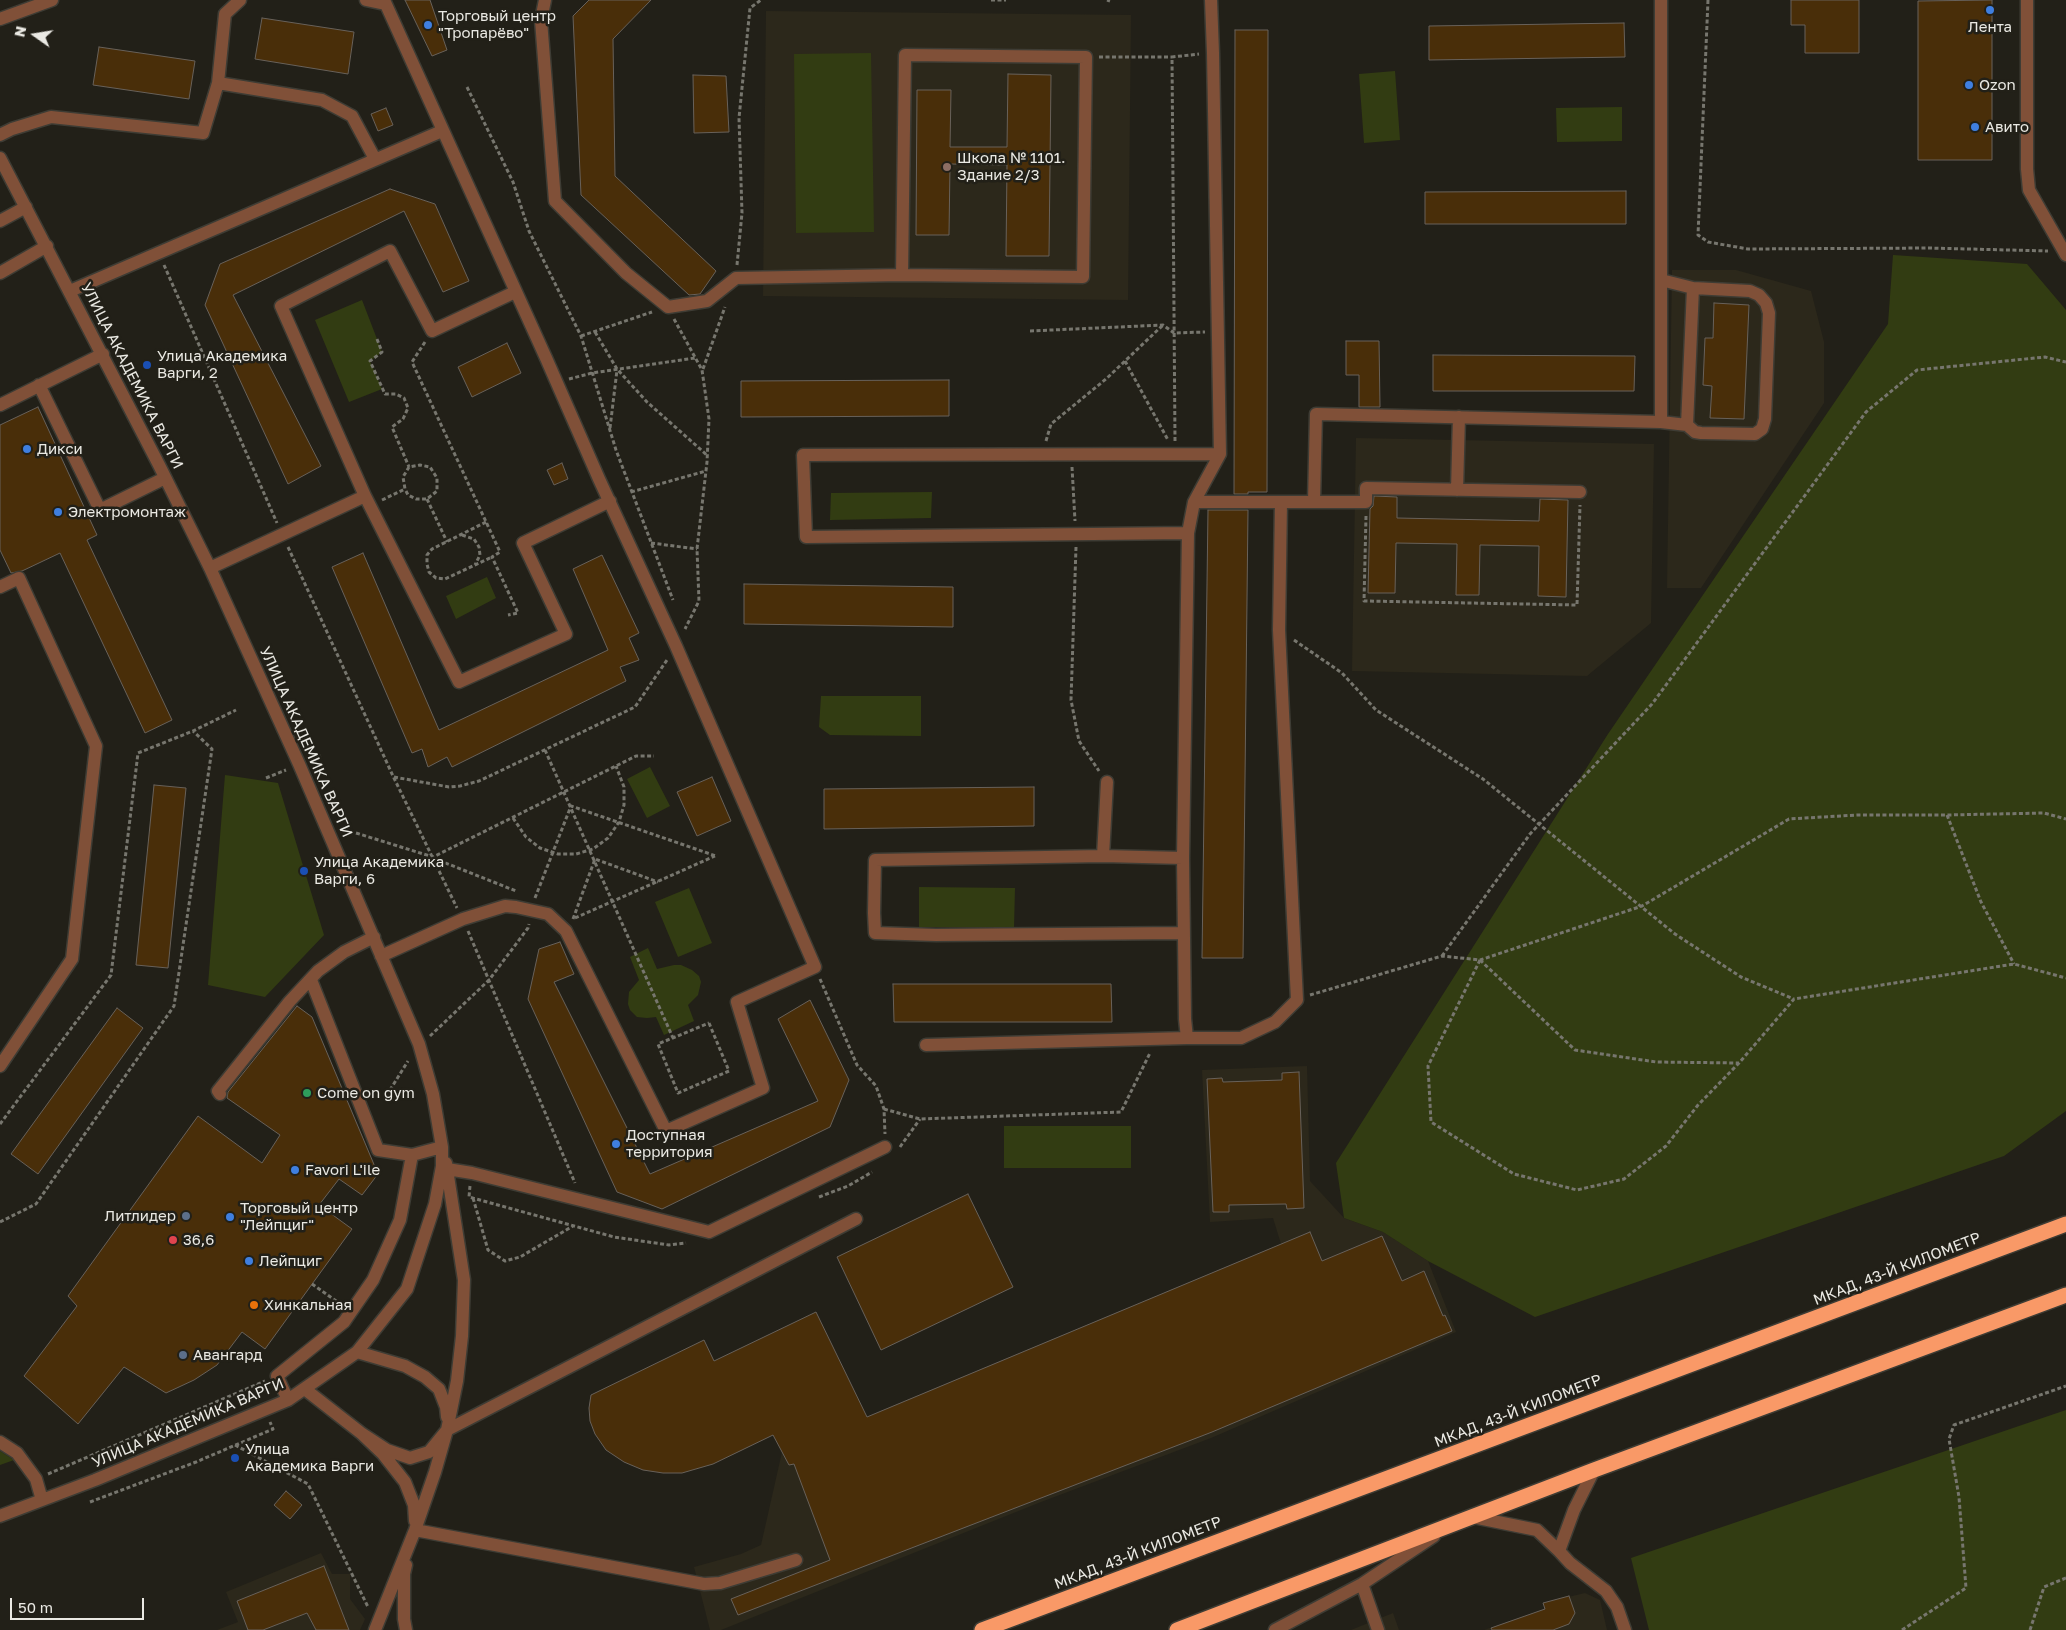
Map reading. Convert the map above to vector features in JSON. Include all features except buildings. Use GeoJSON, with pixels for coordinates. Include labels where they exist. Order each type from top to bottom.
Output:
{"type":"FeatureCollection","features":[{"type":"Feature","properties":{"kind":"highway","name":"МКАД, 43-Й КИЛОМЕТР"},"geometry":{"type":"LineString","coordinates":[[982,1630],[2066,1224]]}},
{"type":"Feature","properties":{"kind":"highway"},"geometry":{"type":"LineString","coordinates":[[1178,1630],[1594,1470],[2066,1295]]}},
{"type":"Feature","properties":{"kind":"street"},"geometry":{"type":"LineString","coordinates":[[0,19],[52,0]]}},
{"type":"Feature","properties":{"kind":"street"},"geometry":{"type":"LineString","coordinates":[[0,135],[12,129],[51,117],[203,133],[218,83],[225,14],[240,0]]}},
{"type":"Feature","properties":{"kind":"street"},"geometry":{"type":"LineString","coordinates":[[366,0],[384,2],[676,646],[815,967],[737,1002],[763,1088],[666,1131],[566,931],[548,914],[534,905],[505,906],[463,919],[382,956]]}},
{"type":"Feature","properties":{"kind":"street"},"geometry":{"type":"LineString","coordinates":[[545,0],[541,20],[555,201],[626,273],[668,307],[707,301],[736,278],[902,275],[1084,277],[1086,57],[904,55],[902,275]]}},
{"type":"Feature","properties":{"kind":"street"},"geometry":{"type":"LineString","coordinates":[[1187,1038],[1185,1019],[1183,858],[1188,533],[1194,502],[1220,454],[1211,0]]}},
{"type":"Feature","properties":{"kind":"street"},"geometry":{"type":"LineString","coordinates":[[1661,0],[1661,422]]}},
{"type":"Feature","properties":{"kind":"street"},"geometry":{"type":"LineString","coordinates":[[2027,0],[2027,169],[2029,190],[2065,253]]}},
{"type":"Feature","properties":{"kind":"street"},"geometry":{"type":"LineString","coordinates":[[218,83],[322,100],[352,116],[375,159]]}},
{"type":"Feature","properties":{"kind":"street"},"geometry":{"type":"LineString","coordinates":[[70,291],[442,130]]}},
{"type":"Feature","properties":{"kind":"street","name":"УЛИЦА АКАДЕМИКА ВАРГИ"},"geometry":{"type":"LineString","coordinates":[[0,158],[103,354],[210,568],[299,764],[419,1044],[433,1094],[442,1146],[442,1166],[435,1204],[407,1289],[357,1352],[306,1390],[288,1400],[0,1516]]}},
{"type":"Feature","properties":{"kind":"street"},"geometry":{"type":"LineString","coordinates":[[0,221],[26,208]]}},
{"type":"Feature","properties":{"kind":"street"},"geometry":{"type":"LineString","coordinates":[[0,273],[46,246]]}},
{"type":"Feature","properties":{"kind":"street"},"geometry":{"type":"LineString","coordinates":[[515,292],[432,331],[390,251],[281,306],[368,501],[458,682],[566,634],[523,543],[610,501]]}},
{"type":"Feature","properties":{"kind":"street"},"geometry":{"type":"LineString","coordinates":[[1314,502],[1316,414],[1661,422],[1687,425],[1694,432],[1701,433],[1755,434],[1762,429],[1766,400],[1769,314],[1766,303],[1759,295],[1750,291],[1693,288],[1661,280]]}},
{"type":"Feature","properties":{"kind":"street"},"geometry":{"type":"LineString","coordinates":[[1687,425],[1693,288]]}},
{"type":"Feature","properties":{"kind":"street"},"geometry":{"type":"LineString","coordinates":[[0,405],[103,354]]}},
{"type":"Feature","properties":{"kind":"street"},"geometry":{"type":"LineString","coordinates":[[40,385],[100,510],[165,478]]}},
{"type":"Feature","properties":{"kind":"street"},"geometry":{"type":"LineString","coordinates":[[1457,490],[1458,417]]}},
{"type":"Feature","properties":{"kind":"street"},"geometry":{"type":"LineString","coordinates":[[1188,533],[806,537],[803,455],[1220,454]]}},
{"type":"Feature","properties":{"kind":"street"},"geometry":{"type":"LineString","coordinates":[[1194,502],[1366,502],[1366,488],[1580,492]]}},
{"type":"Feature","properties":{"kind":"street"},"geometry":{"type":"LineString","coordinates":[[210,568],[282,535],[368,501]]}},
{"type":"Feature","properties":{"kind":"street"},"geometry":{"type":"LineString","coordinates":[[926,1045],[1157,1038],[1241,1038],[1275,1022],[1297,1000],[1279,630],[1282,502]]}},
{"type":"Feature","properties":{"kind":"street"},"geometry":{"type":"LineString","coordinates":[[0,587],[19,578],[96,746],[72,959],[0,1066]]}},
{"type":"Feature","properties":{"kind":"street"},"geometry":{"type":"LineString","coordinates":[[1103,856],[1107,782]]}},
{"type":"Feature","properties":{"kind":"street"},"geometry":{"type":"LineString","coordinates":[[1183,858],[1103,856],[875,860],[875,934],[1184,933]]}},
{"type":"Feature","properties":{"kind":"street"},"geometry":{"type":"LineString","coordinates":[[220,1094],[218,1091],[290,1001],[318,971],[344,952],[374,937]]}},
{"type":"Feature","properties":{"kind":"street"},"geometry":{"type":"LineString","coordinates":[[311,980],[378,1150],[412,1155],[442,1146]]}},
{"type":"Feature","properties":{"kind":"street"},"geometry":{"type":"LineString","coordinates":[[406,1630],[404,1620],[404,1574],[415,1530],[447,1430],[457,1381],[462,1336],[464,1280],[439,1126]]}},
{"type":"Feature","properties":{"kind":"street"},"geometry":{"type":"LineString","coordinates":[[447,1169],[472,1173],[709,1232],[890,1151]]}},
{"type":"Feature","properties":{"kind":"street"},"geometry":{"type":"LineString","coordinates":[[288,1400],[277,1376],[344,1322],[373,1280],[400,1220],[412,1155]]}},
{"type":"Feature","properties":{"kind":"street"},"geometry":{"type":"LineString","coordinates":[[306,1390],[361,1433],[387,1450],[410,1458],[429,1452],[447,1430],[856,1219]]}},
{"type":"Feature","properties":{"kind":"street"},"geometry":{"type":"LineString","coordinates":[[357,1352],[405,1366],[426,1377],[439,1389],[443,1398],[446,1407],[447,1430]]}},
{"type":"Feature","properties":{"kind":"street"},"geometry":{"type":"LineString","coordinates":[[361,1433],[383,1454],[405,1482],[414,1505],[415,1530],[375,1630]]}},
{"type":"Feature","properties":{"kind":"street"},"geometry":{"type":"LineString","coordinates":[[0,1442],[17,1453],[36,1479],[42,1500]]}},
{"type":"Feature","properties":{"kind":"street"},"geometry":{"type":"LineString","coordinates":[[1559,1551],[1574,1510],[1594,1470]]}},
{"type":"Feature","properties":{"kind":"street"},"geometry":{"type":"LineString","coordinates":[[1473,1517],[1537,1530],[1570,1563],[1606,1591],[1618,1607],[1625,1630]]}},
{"type":"Feature","properties":{"kind":"street"},"geometry":{"type":"LineString","coordinates":[[1275,1630],[1362,1584],[1448,1526]]}},
{"type":"Feature","properties":{"kind":"street"},"geometry":{"type":"LineString","coordinates":[[415,1530],[704,1584],[720,1583],[796,1560]]}},
{"type":"Feature","properties":{"kind":"street"},"geometry":{"type":"LineString","coordinates":[[1362,1584],[1378,1630]]}},
{"type":"Feature","properties":{"kind":"path"},"geometry":{"type":"LineString","coordinates":[[736,278],[742,213],[739,118],[750,8],[761,0]]}},
{"type":"Feature","properties":{"kind":"path"},"geometry":{"type":"LineString","coordinates":[[991,0],[1006,0]]}},
{"type":"Feature","properties":{"kind":"path"},"geometry":{"type":"LineString","coordinates":[[1708,0],[1698,235],[1708,242],[1748,249],[1929,248],[2065,253]]}},
{"type":"Feature","properties":{"kind":"path"},"geometry":{"type":"LineString","coordinates":[[1086,57],[1172,58],[1213,53]]}},
{"type":"Feature","properties":{"kind":"path"},"geometry":{"type":"LineString","coordinates":[[1172,58],[1175,454]]}},
{"type":"Feature","properties":{"kind":"path"},"geometry":{"type":"LineString","coordinates":[[467,86],[513,182],[529,231],[581,336],[609,430],[674,601]]}},
{"type":"Feature","properties":{"kind":"path"},"geometry":{"type":"LineString","coordinates":[[159,253],[282,535],[393,776],[463,919],[583,1201]]}},
{"type":"Feature","properties":{"kind":"path"},"geometry":{"type":"LineString","coordinates":[[702,370],[726,306]]}},
{"type":"Feature","properties":{"kind":"path"},"geometry":{"type":"LineString","coordinates":[[393,776],[449,787],[479,781],[635,707],[676,646],[699,601],[697,549],[708,456],[709,419],[702,370],[668,307],[581,336]]}},
{"type":"Feature","properties":{"kind":"path"},"geometry":{"type":"LineString","coordinates":[[1030,331],[1163,325],[1174,333],[1218,332]]}},
{"type":"Feature","properties":{"kind":"path"},"geometry":{"type":"LineString","coordinates":[[1042,454],[1051,424],[1125,361],[1163,325]]}},
{"type":"Feature","properties":{"kind":"path"},"geometry":{"type":"LineString","coordinates":[[432,331],[412,362],[500,552],[445,579],[436,578],[429,572],[427,555],[432,549],[486,522]]}},
{"type":"Feature","properties":{"kind":"path"},"geometry":{"type":"LineString","coordinates":[[595,332],[617,369],[647,402],[708,456]]}},
{"type":"Feature","properties":{"kind":"path"},"geometry":{"type":"LineString","coordinates":[[377,339],[382,352],[370,361],[385,394],[396,394],[404,398],[408,408],[403,419],[392,427],[409,467]]}},
{"type":"Feature","properties":{"kind":"path"},"geometry":{"type":"LineString","coordinates":[[556,382],[592,372],[695,358]]}},
{"type":"Feature","properties":{"kind":"path"},"geometry":{"type":"LineString","coordinates":[[1442,956],[1540,824],[1652,704],[1866,412],[1917,370],[2046,358],[2066,362]]}},
{"type":"Feature","properties":{"kind":"path"},"geometry":{"type":"LineString","coordinates":[[1125,361],[1175,454]]}},
{"type":"Feature","properties":{"kind":"path"},"geometry":{"type":"LineString","coordinates":[[609,430],[617,369]]}},
{"type":"Feature","properties":{"kind":"path"},"geometry":{"type":"LineString","coordinates":[[1071,454],[1076,534],[1071,700],[1079,741],[1107,782]]}},
{"type":"Feature","properties":{"kind":"path"},"geometry":{"type":"LineString","coordinates":[[420,465],[430,467],[437,478],[437,491],[427,500],[416,499],[408,495],[405,489],[403,477],[409,467],[420,465]]}},
{"type":"Feature","properties":{"kind":"path"},"geometry":{"type":"LineString","coordinates":[[631,492],[706,471]]}},
{"type":"Feature","properties":{"kind":"path"},"geometry":{"type":"LineString","coordinates":[[368,501],[405,489]]}},
{"type":"Feature","properties":{"kind":"path"},"geometry":{"type":"LineString","coordinates":[[1366,502],[1364,601],[1578,605],[1580,492]]}},
{"type":"Feature","properties":{"kind":"path"},"geometry":{"type":"LineString","coordinates":[[427,500],[447,542]]}},
{"type":"Feature","properties":{"kind":"path"},"geometry":{"type":"LineString","coordinates":[[462,534],[474,539],[479,547],[480,555],[475,565]]}},
{"type":"Feature","properties":{"kind":"path"},"geometry":{"type":"LineString","coordinates":[[651,543],[697,549]]}},
{"type":"Feature","properties":{"kind":"path"},"geometry":{"type":"LineString","coordinates":[[492,557],[518,613],[508,615]]}},
{"type":"Feature","properties":{"kind":"path"},"geometry":{"type":"LineString","coordinates":[[681,619],[685,628]]}},
{"type":"Feature","properties":{"kind":"path"},"geometry":{"type":"LineString","coordinates":[[1279,630],[1342,674],[1376,710],[1483,779],[1675,934],[1741,977],[1794,999],[1943,977],[2014,964],[2066,978]]}},
{"type":"Feature","properties":{"kind":"path"},"geometry":{"type":"LineString","coordinates":[[0,1124],[111,976],[138,753],[193,731],[236,710]]}},
{"type":"Feature","properties":{"kind":"path"},"geometry":{"type":"LineString","coordinates":[[0,1222],[36,1204],[174,1006],[212,749],[193,731]]}},
{"type":"Feature","properties":{"kind":"path"},"geometry":{"type":"LineString","coordinates":[[545,750],[673,1038]]}},
{"type":"Feature","properties":{"kind":"path"},"geometry":{"type":"LineString","coordinates":[[433,858],[636,756],[654,756]]}},
{"type":"Feature","properties":{"kind":"path"},"geometry":{"type":"LineString","coordinates":[[513,818],[526,837],[540,848],[553,853],[576,854],[591,850],[608,838],[619,822],[624,805],[624,787],[616,766]]}},
{"type":"Feature","properties":{"kind":"path"},"geometry":{"type":"LineString","coordinates":[[560,924],[716,856],[571,806]]}},
{"type":"Feature","properties":{"kind":"path"},"geometry":{"type":"LineString","coordinates":[[390,1090],[419,1044],[438,1030],[489,980],[528,928],[534,905],[571,806]]}},
{"type":"Feature","properties":{"kind":"path"},"geometry":{"type":"LineString","coordinates":[[1297,1000],[1442,956],[1480,960],[1642,906],[1789,819],[1857,815],[2044,812],[2066,818]]}},
{"type":"Feature","properties":{"kind":"path"},"geometry":{"type":"LineString","coordinates":[[1947,815],[1980,902],[2014,964]]}},
{"type":"Feature","properties":{"kind":"path"},"geometry":{"type":"LineString","coordinates":[[356,833],[433,858],[516,891]]}},
{"type":"Feature","properties":{"kind":"path"},"geometry":{"type":"LineString","coordinates":[[595,859],[659,882]]}},
{"type":"Feature","properties":{"kind":"path"},"geometry":{"type":"LineString","coordinates":[[572,919],[595,859]]}},
{"type":"Feature","properties":{"kind":"path"},"geometry":{"type":"LineString","coordinates":[[526,895],[534,905]]}},
{"type":"Feature","properties":{"kind":"path"},"geometry":{"type":"LineString","coordinates":[[1480,960],[1428,1066],[1431,1122],[1514,1174],[1577,1190],[1624,1179],[1666,1146],[1698,1104],[1739,1063],[1794,999]]}},
{"type":"Feature","properties":{"kind":"path"},"geometry":{"type":"LineString","coordinates":[[1480,960],[1575,1050],[1656,1062],[1739,1063]]}},
{"type":"Feature","properties":{"kind":"path"},"geometry":{"type":"LineString","coordinates":[[815,967],[857,1065],[876,1086],[884,1109],[890,1151]]}},
{"type":"Feature","properties":{"kind":"path"},"geometry":{"type":"LineString","coordinates":[[709,1023],[730,1071],[678,1093],[658,1044],[673,1038],[709,1023]]}},
{"type":"Feature","properties":{"kind":"path"},"geometry":{"type":"LineString","coordinates":[[884,1109],[920,1119],[1121,1112],[1157,1038]]}},
{"type":"Feature","properties":{"kind":"path"},"geometry":{"type":"LineString","coordinates":[[890,1151],[920,1119]]}},
{"type":"Feature","properties":{"kind":"path"},"geometry":{"type":"LineString","coordinates":[[812,1200],[848,1186],[874,1171]]}},
{"type":"Feature","properties":{"kind":"path"},"geometry":{"type":"LineString","coordinates":[[472,1173],[469,1197],[614,1237],[669,1245],[694,1242]]}},
{"type":"Feature","properties":{"kind":"path"},"geometry":{"type":"LineString","coordinates":[[473,1198],[488,1250],[505,1261],[520,1257],[574,1226]]}},
{"type":"Feature","properties":{"kind":"path"},"geometry":{"type":"LineString","coordinates":[[312,1284],[339,1303]]}},
{"type":"Feature","properties":{"kind":"path"},"geometry":{"type":"LineString","coordinates":[[36,1479],[277,1376]]}},
{"type":"Feature","properties":{"kind":"path"},"geometry":{"type":"LineString","coordinates":[[1902,1630],[1966,1588],[1959,1497],[1949,1439],[1954,1425],[2066,1386]]}},
{"type":"Feature","properties":{"kind":"path"},"geometry":{"type":"LineString","coordinates":[[90,1502],[272,1429]]}},
{"type":"Feature","properties":{"kind":"path"},"geometry":{"type":"LineString","coordinates":[[235,1445],[308,1484],[371,1612]]}},
{"type":"Feature","properties":{"kind":"path"},"geometry":{"type":"LineString","coordinates":[[2030,1630],[2044,1587],[2066,1578]]}},
{"type":"Feature","properties":{"kind":"shaded area","name":"Школа № 1101. Здание 2/3"},"geometry":{"type":"Polygon","coordinates":[[[766,11],[1131,15],[1128,300],[763,296],[766,11]]]}},
{"type":"Feature","properties":{"kind":"shaded area"},"geometry":{"type":"Polygon","coordinates":[[[1672,270],[1736,270],[1811,291],[1824,342],[1824,403],[1701,588],[1667,588],[1672,270]]]}},
{"type":"Feature","properties":{"kind":"shaded area"},"geometry":{"type":"Polygon","coordinates":[[[1356,438],[1654,444],[1651,623],[1587,676],[1352,671],[1356,438]]]}},
{"type":"Feature","properties":{"kind":"shaded area"},"geometry":{"type":"Polygon","coordinates":[[[1307,1066],[1310,1181],[1344,1218],[1383,1232],[1428,1261],[1456,1332],[1211,1438],[1041,1502],[721,1630],[710,1630],[694,1567],[741,1554],[761,1545],[782,1452],[1281,1244],[1273,1218],[1210,1222],[1202,1070],[1307,1066]]]}},
{"type":"Feature","properties":{"kind":"shaded area"},"geometry":{"type":"Polygon","coordinates":[[[321,1553],[332,1574],[350,1574],[350,1599],[365,1619],[360,1630],[217,1630],[238,1622],[226,1592],[321,1553]]]}},
{"type":"Feature","properties":{"kind":"shaded area"},"geometry":{"type":"Polygon","coordinates":[[[1585,1593],[1600,1600],[1607,1630],[1484,1630],[1545,1609],[1543,1603],[1585,1593]]]}},
{"type":"Feature","properties":{"kind":"shaded area"},"geometry":{"type":"Polygon","coordinates":[[[1393,1613],[1399,1630],[1351,1630],[1393,1613]]]}},
{"type":"Feature","properties":{"kind":"green space"},"geometry":{"type":"Polygon","coordinates":[[[871,53],[874,232],[796,233],[794,54],[871,53]]]}},
{"type":"Feature","properties":{"kind":"green space"},"geometry":{"type":"Polygon","coordinates":[[[1395,71],[1400,140],[1364,143],[1359,74],[1395,71]]]}},
{"type":"Feature","properties":{"kind":"green space"},"geometry":{"type":"Polygon","coordinates":[[[1622,107],[1622,141],[1557,142],[1556,108],[1622,107]]]}},
{"type":"Feature","properties":{"kind":"green space"},"geometry":{"type":"Polygon","coordinates":[[[1893,255],[2027,264],[2066,310],[2066,1111],[2004,1156],[1535,1317],[1428,1261],[1383,1232],[1344,1218],[1336,1163],[1608,734],[1888,324],[1893,255]]]}},
{"type":"Feature","properties":{"kind":"green space"},"geometry":{"type":"Polygon","coordinates":[[[362,300],[382,352],[370,361],[382,389],[349,402],[315,320],[362,300]]]}},
{"type":"Feature","properties":{"kind":"green space"},"geometry":{"type":"Polygon","coordinates":[[[932,492],[931,518],[830,520],[831,493],[932,492]]]}},
{"type":"Feature","properties":{"kind":"green space"},"geometry":{"type":"Polygon","coordinates":[[[487,577],[496,598],[456,619],[446,596],[487,577]]]}},
{"type":"Feature","properties":{"kind":"green space"},"geometry":{"type":"Polygon","coordinates":[[[821,696],[921,696],[921,736],[830,735],[819,727],[821,696]]]}},
{"type":"Feature","properties":{"kind":"green space"},"geometry":{"type":"Polygon","coordinates":[[[650,767],[670,806],[647,818],[627,779],[650,767]]]}},
{"type":"Feature","properties":{"kind":"green space"},"geometry":{"type":"Polygon","coordinates":[[[225,775],[278,783],[324,935],[265,997],[208,985],[225,775]]]}},
{"type":"Feature","properties":{"kind":"green space"},"geometry":{"type":"Polygon","coordinates":[[[919,887],[1015,888],[1014,928],[919,927],[919,887]]]}},
{"type":"Feature","properties":{"kind":"green space"},"geometry":{"type":"Polygon","coordinates":[[[689,888],[712,943],[678,957],[655,902],[689,888]]]}},
{"type":"Feature","properties":{"kind":"green space"},"geometry":{"type":"Polygon","coordinates":[[[648,948],[657,969],[681,965],[692,970],[699,976],[701,982],[698,995],[688,1005],[694,1021],[664,1035],[656,1017],[637,1017],[630,1010],[628,1004],[629,992],[639,980],[630,957],[648,948]]]}},
{"type":"Feature","properties":{"kind":"green space"},"geometry":{"type":"Polygon","coordinates":[[[1004,1126],[1131,1126],[1131,1168],[1004,1168],[1004,1126]]]}},
{"type":"Feature","properties":{"kind":"green space"},"geometry":{"type":"Polygon","coordinates":[[[2066,1410],[2066,1630],[1649,1630],[1631,1558],[2066,1410]]]}},
{"type":"Feature","properties":{"kind":"green space"},"geometry":{"type":"Polygon","coordinates":[[[0,1451],[14,1460],[0,1465],[0,1451]]]}},
{"type":"Feature","properties":{"kind":"place","name":"Лента"},"geometry":{"type":"Point","coordinates":[1990,10]}},
{"type":"Feature","properties":{"kind":"place","name":"Торговый центр \"Тропарёво\""},"geometry":{"type":"Point","coordinates":[428,25]}},
{"type":"Feature","properties":{"kind":"place","name":"Ozon"},"geometry":{"type":"Point","coordinates":[1969,85]}},
{"type":"Feature","properties":{"kind":"place","name":"Авито"},"geometry":{"type":"Point","coordinates":[1975,127]}},
{"type":"Feature","properties":{"kind":"place","name":"Школа № 1101. Здание 2/3"},"geometry":{"type":"Point","coordinates":[947,167]}},
{"type":"Feature","properties":{"kind":"place","name":"Улица Академика Варги, 2"},"geometry":{"type":"Point","coordinates":[147,365]}},
{"type":"Feature","properties":{"kind":"place","name":"Дикси"},"geometry":{"type":"Point","coordinates":[27,449]}},
{"type":"Feature","properties":{"kind":"place","name":"Электромонтаж"},"geometry":{"type":"Point","coordinates":[58,512]}},
{"type":"Feature","properties":{"kind":"place","name":"Улица Академика Варги, 6"},"geometry":{"type":"Point","coordinates":[304,871]}},
{"type":"Feature","properties":{"kind":"place","name":"Come on gym"},"geometry":{"type":"Point","coordinates":[307,1093]}},
{"type":"Feature","properties":{"kind":"place","name":"Доступная территория"},"geometry":{"type":"Point","coordinates":[616,1144]}},
{"type":"Feature","properties":{"kind":"place","name":"Favori L'ile"},"geometry":{"type":"Point","coordinates":[295,1170]}},
{"type":"Feature","properties":{"kind":"place","name":"Литлидер"},"geometry":{"type":"Point","coordinates":[186,1216]}},
{"type":"Feature","properties":{"kind":"place","name":"Торговый центр \"Лейпциг\""},"geometry":{"type":"Point","coordinates":[230,1217]}},
{"type":"Feature","properties":{"kind":"place","name":"36,6"},"geometry":{"type":"Point","coordinates":[173,1240]}},
{"type":"Feature","properties":{"kind":"place","name":"Лейпциг"},"geometry":{"type":"Point","coordinates":[249,1261]}},
{"type":"Feature","properties":{"kind":"place","name":"Хинкальная"},"geometry":{"type":"Point","coordinates":[254,1305]}},
{"type":"Feature","properties":{"kind":"place","name":"Авангард"},"geometry":{"type":"Point","coordinates":[183,1355]}},
{"type":"Feature","properties":{"kind":"place","name":"Улица Академика Варги"},"geometry":{"type":"Point","coordinates":[235,1458]}}]}
